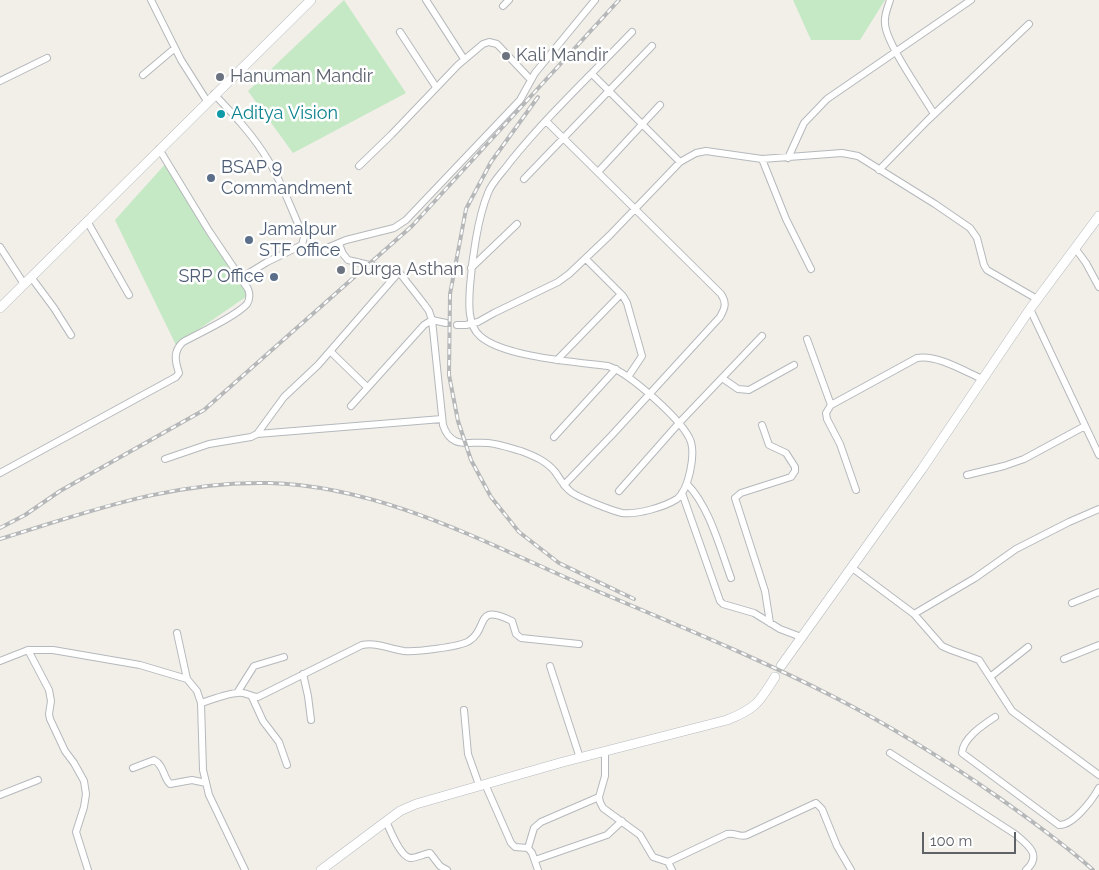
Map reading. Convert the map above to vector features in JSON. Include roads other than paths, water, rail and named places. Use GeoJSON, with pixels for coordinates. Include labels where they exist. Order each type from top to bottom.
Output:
{"type":"FeatureCollection","features":[{"type":"Feature","properties":{"kind":"street"},"geometry":{"type":"LineString","coordinates":[[151,0],[175,48],[207,101]]}},
{"type":"Feature","properties":{"kind":"street"},"geometry":{"type":"LineString","coordinates":[[0,308],[87,221],[161,152],[207,101],[311,0]]}},
{"type":"Feature","properties":{"kind":"street"},"geometry":{"type":"LineString","coordinates":[[426,0],[464,59]]}},
{"type":"Feature","properties":{"kind":"street"},"geometry":{"type":"LineString","coordinates":[[503,6],[509,0]]}},
{"type":"Feature","properties":{"kind":"street"},"geometry":{"type":"LineString","coordinates":[[302,245],[311,250],[322,250],[368,234],[394,228],[406,220],[520,100],[531,80],[595,0]]}},
{"type":"Feature","properties":{"kind":"street"},"geometry":{"type":"LineString","coordinates":[[890,0],[884,25],[895,50],[934,114]]}},
{"type":"Feature","properties":{"kind":"street"},"geometry":{"type":"LineString","coordinates":[[788,158],[798,133],[811,114],[827,99],[895,50],[971,0]]}},
{"type":"Feature","properties":{"kind":"street"},"geometry":{"type":"LineString","coordinates":[[879,170],[934,114],[1029,24]]}},
{"type":"Feature","properties":{"kind":"street"},"geometry":{"type":"LineString","coordinates":[[400,32],[436,87]]}},
{"type":"Feature","properties":{"kind":"street"},"geometry":{"type":"LineString","coordinates":[[339,244],[348,260],[398,272],[429,311],[432,320],[445,432],[460,444],[490,443],[532,455],[545,462],[554,470],[573,494],[621,512],[643,512],[677,498],[687,484],[691,468],[692,447],[688,436],[649,395],[616,369],[608,366],[556,360],[494,344],[481,337],[472,325],[470,298],[471,268],[488,193],[527,140],[632,32]]}},
{"type":"Feature","properties":{"kind":"street"},"geometry":{"type":"LineString","coordinates":[[359,166],[464,59],[483,44],[497,44],[531,80]]}},
{"type":"Feature","properties":{"kind":"street"},"geometry":{"type":"LineString","coordinates":[[524,180],[652,46]]}},
{"type":"Feature","properties":{"kind":"street"},"geometry":{"type":"LineString","coordinates":[[143,75],[175,48]]}},
{"type":"Feature","properties":{"kind":"street"},"geometry":{"type":"LineString","coordinates":[[0,81],[47,58]]}},
{"type":"Feature","properties":{"kind":"street"},"geometry":{"type":"LineString","coordinates":[[592,74],[680,162]]}},
{"type":"Feature","properties":{"kind":"street"},"geometry":{"type":"LineString","coordinates":[[214,94],[251,133],[269,162],[284,190],[304,237],[302,245]]}},
{"type":"Feature","properties":{"kind":"street"},"geometry":{"type":"LineString","coordinates":[[598,172],[660,105]]}},
{"type":"Feature","properties":{"kind":"street"},"geometry":{"type":"LineString","coordinates":[[546,121],[721,294],[725,301],[725,308],[720,317],[564,485]]}},
{"type":"Feature","properties":{"kind":"street"},"geometry":{"type":"LineString","coordinates":[[457,324],[472,325],[558,282],[586,259],[680,162],[696,153],[706,151],[762,160],[850,153],[858,156],[970,228],[977,238],[987,270],[1037,299]]}},
{"type":"Feature","properties":{"kind":"street"},"geometry":{"type":"LineString","coordinates":[[0,473],[176,377],[179,373],[176,361],[178,347],[183,342],[228,318],[247,303],[250,294],[241,278],[209,231],[161,152]]}},
{"type":"Feature","properties":{"kind":"street"},"geometry":{"type":"LineString","coordinates":[[762,160],[786,219],[811,269]]}},
{"type":"Feature","properties":{"kind":"street"},"geometry":{"type":"LineString","coordinates":[[781,666],[922,469],[1037,299],[1099,216]]}},
{"type":"Feature","properties":{"kind":"street"},"geometry":{"type":"LineString","coordinates":[[87,221],[129,295]]}},
{"type":"Feature","properties":{"kind":"street"},"geometry":{"type":"LineString","coordinates":[[471,268],[517,224]]}},
{"type":"Feature","properties":{"kind":"street"},"geometry":{"type":"LineString","coordinates":[[241,278],[267,262],[302,245]]}},
{"type":"Feature","properties":{"kind":"street"},"geometry":{"type":"LineString","coordinates":[[0,247],[27,281],[54,308],[71,335]]}},
{"type":"Feature","properties":{"kind":"street"},"geometry":{"type":"LineString","coordinates":[[1075,248],[1086,263],[1099,287]]}},
{"type":"Feature","properties":{"kind":"street"},"geometry":{"type":"LineString","coordinates":[[586,259],[621,294],[627,303],[642,356],[628,378]]}},
{"type":"Feature","properties":{"kind":"street"},"geometry":{"type":"LineString","coordinates":[[164,459],[210,444],[252,437],[257,434],[284,397],[330,351],[398,272]]}},
{"type":"Feature","properties":{"kind":"street"},"geometry":{"type":"LineString","coordinates":[[556,360],[621,294]]}},
{"type":"Feature","properties":{"kind":"street"},"geometry":{"type":"LineString","coordinates":[[1030,309],[1099,455]]}},
{"type":"Feature","properties":{"kind":"street"},"geometry":{"type":"LineString","coordinates":[[351,406],[424,325],[432,320],[446,323]]}},
{"type":"Feature","properties":{"kind":"street"},"geometry":{"type":"LineString","coordinates":[[619,491],[678,424],[762,336]]}},
{"type":"Feature","properties":{"kind":"street"},"geometry":{"type":"LineString","coordinates":[[807,339],[831,405]]}},
{"type":"Feature","properties":{"kind":"street"},"geometry":{"type":"LineString","coordinates":[[330,351],[367,387]]}},
{"type":"Feature","properties":{"kind":"street"},"geometry":{"type":"LineString","coordinates":[[856,490],[840,444],[827,419],[826,413],[831,405],[922,357],[937,360],[982,379]]}},
{"type":"Feature","properties":{"kind":"street"},"geometry":{"type":"LineString","coordinates":[[722,378],[738,389],[749,390],[794,365]]}},
{"type":"Feature","properties":{"kind":"street"},"geometry":{"type":"LineString","coordinates":[[554,437],[616,369]]}},
{"type":"Feature","properties":{"kind":"street"},"geometry":{"type":"LineString","coordinates":[[257,434],[442,419]]}},
{"type":"Feature","properties":{"kind":"street"},"geometry":{"type":"LineString","coordinates":[[762,425],[769,445],[786,453],[795,467],[795,471],[790,476],[741,493],[735,498],[765,591],[770,623]]}},
{"type":"Feature","properties":{"kind":"street"},"geometry":{"type":"LineString","coordinates":[[967,475],[1014,462],[1034,454],[1052,442],[1085,426]]}},
{"type":"Feature","properties":{"kind":"street"},"geometry":{"type":"LineString","coordinates":[[687,484],[706,515],[732,578]]}},
{"type":"Feature","properties":{"kind":"street"},"geometry":{"type":"LineString","coordinates":[[682,493],[720,601],[754,613],[780,629],[801,637]]}},
{"type":"Feature","properties":{"kind":"street"},"geometry":{"type":"LineString","coordinates":[[914,614],[975,578],[1004,556],[1099,509]]}},
{"type":"Feature","properties":{"kind":"street"},"geometry":{"type":"LineString","coordinates":[[851,567],[914,614],[942,646],[979,660],[1012,711],[1099,775]]}},
{"type":"Feature","properties":{"kind":"street"},"geometry":{"type":"LineString","coordinates":[[1072,603],[1099,592]]}},
{"type":"Feature","properties":{"kind":"street"},"geometry":{"type":"LineString","coordinates":[[201,703],[237,693],[244,693],[252,697],[263,696],[350,650],[367,644],[372,643],[402,651],[464,644],[475,636],[484,618],[492,614],[512,621],[516,634],[521,638],[579,644]]}},
{"type":"Feature","properties":{"kind":"street"},"geometry":{"type":"LineString","coordinates":[[177,633],[187,679]]}},
{"type":"Feature","properties":{"kind":"street"},"geometry":{"type":"LineString","coordinates":[[1064,659],[1099,645]]}},
{"type":"Feature","properties":{"kind":"street"},"geometry":{"type":"LineString","coordinates":[[990,677],[1028,647]]}},
{"type":"Feature","properties":{"kind":"street"},"geometry":{"type":"LineString","coordinates":[[28,650],[48,690],[51,701],[50,720],[84,782],[86,794],[84,807],[76,832],[88,870]]}},
{"type":"Feature","properties":{"kind":"street"},"geometry":{"type":"LineString","coordinates":[[0,661],[28,650],[53,650],[130,663],[187,679],[197,691],[201,703],[203,770],[206,783],[214,809],[245,870]]}},
{"type":"Feature","properties":{"kind":"street"},"geometry":{"type":"LineString","coordinates":[[237,693],[254,666],[284,657]]}},
{"type":"Feature","properties":{"kind":"street"},"geometry":{"type":"LineString","coordinates":[[550,666],[580,758]]}},
{"type":"Feature","properties":{"kind":"street"},"geometry":{"type":"LineString","coordinates":[[303,674],[311,720]]}},
{"type":"Feature","properties":{"kind":"street"},"geometry":{"type":"LineString","coordinates":[[321,870],[400,811],[416,804],[482,784],[727,720],[742,714],[758,704],[775,677]]}},
{"type":"Feature","properties":{"kind":"street"},"geometry":{"type":"LineString","coordinates":[[252,697],[263,721],[279,742],[287,765]]}},
{"type":"Feature","properties":{"kind":"street"},"geometry":{"type":"LineString","coordinates":[[464,710],[468,754],[511,843],[515,847],[528,848],[532,853],[538,870]]}},
{"type":"Feature","properties":{"kind":"street"},"geometry":{"type":"LineString","coordinates":[[995,717],[975,732],[964,746],[962,753],[1059,825],[1065,824],[1091,802],[1099,788]]}},
{"type":"Feature","properties":{"kind":"street"},"geometry":{"type":"LineString","coordinates":[[605,752],[605,776],[600,797],[603,808],[640,835],[653,857],[668,862],[727,834],[748,835],[816,803],[822,809],[837,846],[851,870]]}},
{"type":"Feature","properties":{"kind":"street"},"geometry":{"type":"LineString","coordinates":[[890,753],[1015,834],[1031,850],[1034,857],[1034,862],[1026,870]]}},
{"type":"Feature","properties":{"kind":"street"},"geometry":{"type":"LineString","coordinates":[[133,768],[154,760],[158,762],[167,782],[170,784],[192,780],[206,783]]}},
{"type":"Feature","properties":{"kind":"street"},"geometry":{"type":"LineString","coordinates":[[0,795],[38,780]]}},
{"type":"Feature","properties":{"kind":"street"},"geometry":{"type":"LineString","coordinates":[[528,848],[534,828],[541,822],[600,797]]}},
{"type":"Feature","properties":{"kind":"street"},"geometry":{"type":"LineString","coordinates":[[386,821],[399,848],[406,856],[412,858],[430,853],[440,866],[447,870]]}},
{"type":"Feature","properties":{"kind":"street"},"geometry":{"type":"LineString","coordinates":[[535,860],[607,835],[622,821]]}},
{"type":"Feature","properties":{"kind":"street"},"geometry":{"type":"LineString","coordinates":[[668,862],[672,870]]}},
{"type":"Feature","properties":{"kind":"railway"},"geometry":{"type":"LineString","coordinates":[[0,528],[25,515],[60,491],[204,410],[412,226],[619,0]]}},
{"type":"Feature","properties":{"kind":"railway"},"geometry":{"type":"LineString","coordinates":[[538,97],[491,162],[466,209],[450,294],[449,375],[458,421],[471,460],[491,497],[519,532],[559,563],[634,599]]}},
{"type":"Feature","properties":{"kind":"railway"},"geometry":{"type":"LineString","coordinates":[[0,539],[99,508],[165,492],[198,487],[269,483],[309,486],[388,504],[465,533],[738,651],[834,697],[897,732],[958,770],[1046,832],[1093,870]]}},
{"type":"Feature","properties":{"kind":"place","name":"Kali Mandir"},"geometry":{"type":"Point","coordinates":[506,56]}},
{"type":"Feature","properties":{"kind":"place","name":"Hanuman Mandir"},"geometry":{"type":"Point","coordinates":[220,77]}},
{"type":"Feature","properties":{"kind":"place","name":"Aditya Vision"},"geometry":{"type":"Point","coordinates":[221,114]}},
{"type":"Feature","properties":{"kind":"place","name":"BSAP 9 Commandment"},"geometry":{"type":"Point","coordinates":[211,178]}},
{"type":"Feature","properties":{"kind":"place","name":"Jamalpur STF office"},"geometry":{"type":"Point","coordinates":[249,240]}},
{"type":"Feature","properties":{"kind":"place","name":"Durga Asthan"},"geometry":{"type":"Point","coordinates":[341,270]}},
{"type":"Feature","properties":{"kind":"place","name":"SRP Office"},"geometry":{"type":"Point","coordinates":[274,277]}}]}
